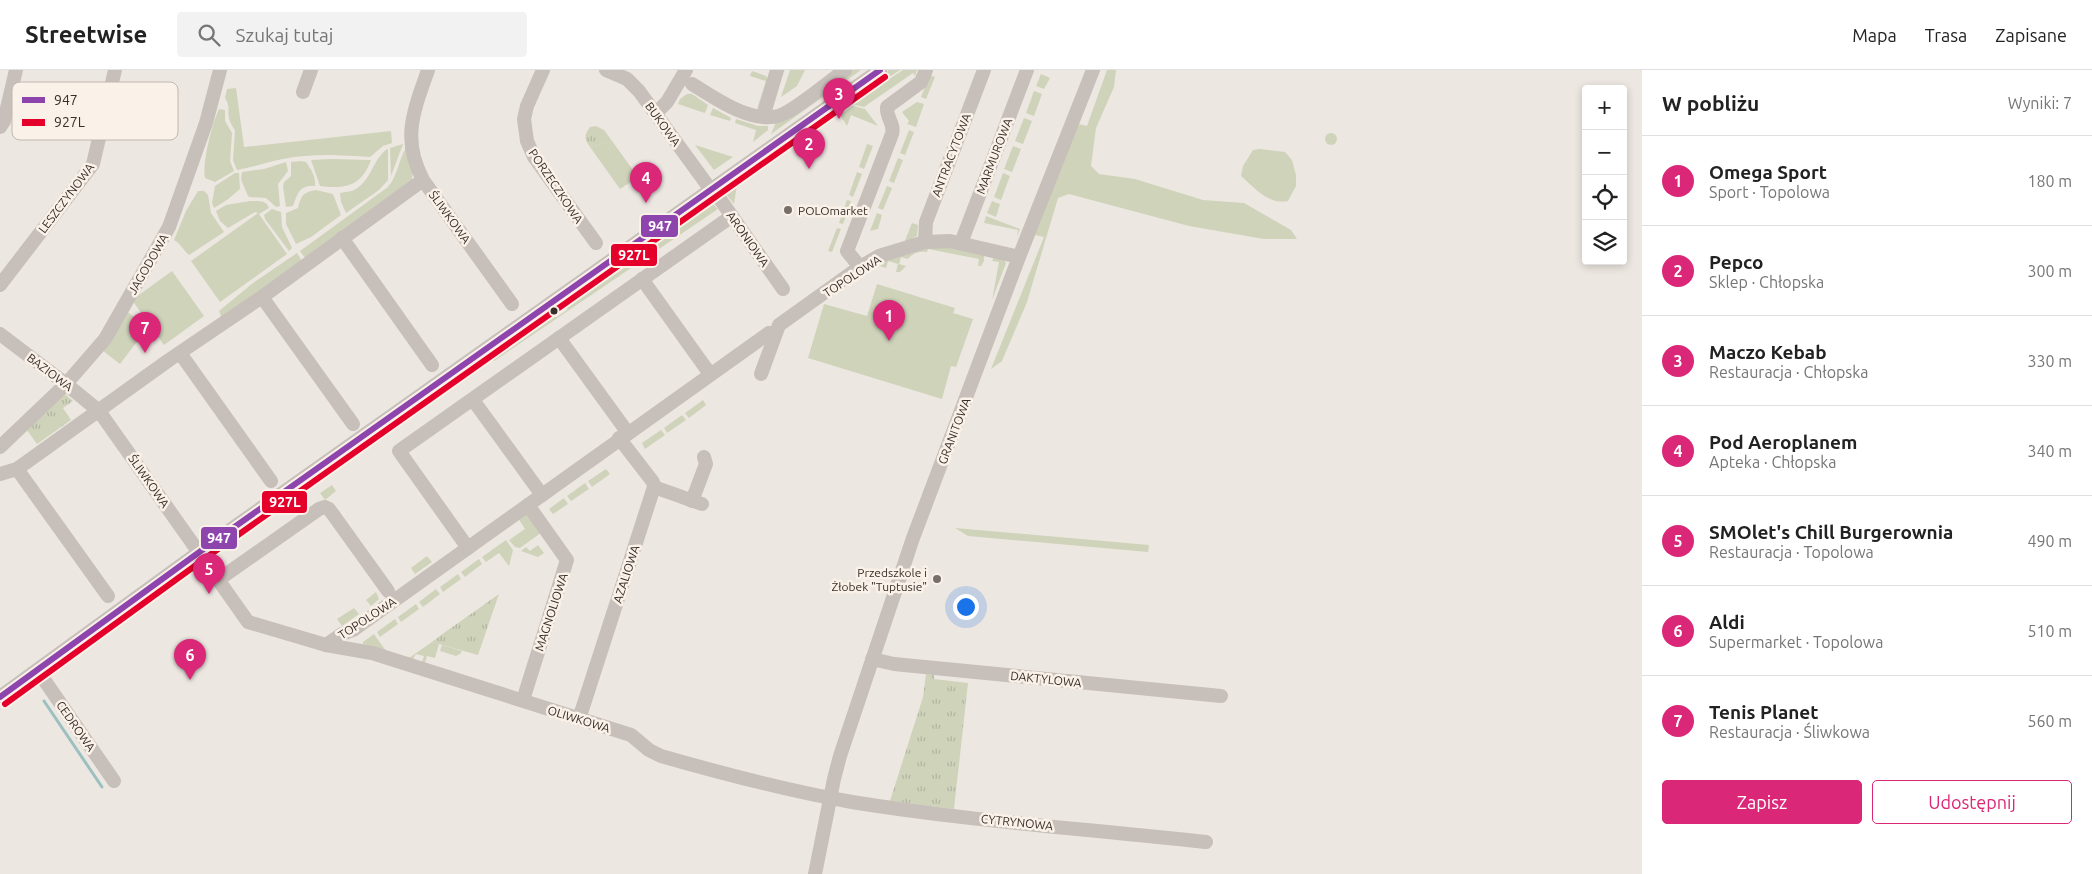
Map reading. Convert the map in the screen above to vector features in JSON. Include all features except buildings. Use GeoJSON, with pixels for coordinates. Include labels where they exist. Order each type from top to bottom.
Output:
{"type":"FeatureCollection","features":[{"type":"Feature","properties":{"kind":"street","name":"JAGODOWA"},"geometry":{"type":"LineString","coordinates":[[0,447],[66,384],[105,339],[170,227],[206,123],[220,70]]}},
{"type":"Feature","properties":{"kind":"street"},"geometry":{"type":"LineString","coordinates":[[303,92],[311,70]]}},
{"type":"Feature","properties":{"kind":"street","name":"ŚLIWKOWA"},"geometry":{"type":"LineString","coordinates":[[428,70],[410,129],[413,158],[423,180],[512,304]]}},
{"type":"Feature","properties":{"kind":"street","name":"PORZECZKOWA"},"geometry":{"type":"LineString","coordinates":[[543,70],[527,106],[524,119],[527,141],[534,157],[596,243]]}},
{"type":"Feature","properties":{"kind":"street","name":"BUKOWA"},"geometry":{"type":"LineString","coordinates":[[606,70],[618,74],[633,84],[711,189]]}},
{"type":"Feature","properties":{"kind":"street"},"geometry":{"type":"LineString","coordinates":[[656,113],[667,102],[686,70]]}},
{"type":"Feature","properties":{"kind":"street"},"geometry":{"type":"LineString","coordinates":[[692,84],[728,107],[762,117],[777,116],[784,114],[845,70]]}},
{"type":"Feature","properties":{"kind":"street"},"geometry":{"type":"LineString","coordinates":[[0,697],[199,552],[880,70]]}},
{"type":"Feature","properties":{"kind":"street"},"geometry":{"type":"LineString","coordinates":[[860,267],[847,251],[892,134],[893,125],[887,108],[920,82],[926,70]]}},
{"type":"Feature","properties":{"kind":"street","name":"ANTRACYTOWA"},"geometry":{"type":"LineString","coordinates":[[925,242],[926,222],[984,70]]}},
{"type":"Feature","properties":{"kind":"street","name":"MARMUROWA"},"geometry":{"type":"LineString","coordinates":[[961,243],[1027,70]]}},
{"type":"Feature","properties":{"kind":"street","name":"GRANITOWA"},"geometry":{"type":"LineString","coordinates":[[814,874],[840,756],[913,538],[1019,257],[1093,70]]}},
{"type":"Feature","properties":{"kind":"street"},"geometry":{"type":"LineString","coordinates":[[762,117],[771,71]]}},
{"type":"Feature","properties":{"kind":"street"},"geometry":{"type":"LineString","coordinates":[[0,127],[4,122],[12,87]]}},
{"type":"Feature","properties":{"kind":"street","name":"LESZCZYNOWA"},"geometry":{"type":"LineString","coordinates":[[0,285],[93,164],[99,140]]}},
{"type":"Feature","properties":{"kind":"street","name":"ŚLIWKOWA"},"geometry":{"type":"LineString","coordinates":[[0,474],[17,469],[262,297],[423,180]]}},
{"type":"Feature","properties":{"kind":"street","name":"ARONIOWA"},"geometry":{"type":"LineString","coordinates":[[711,189],[783,289]]}},
{"type":"Feature","properties":{"kind":"street"},"geometry":{"type":"LineString","coordinates":[[468,548],[399,451],[732,216]]}},
{"type":"Feature","properties":{"kind":"street"},"geometry":{"type":"LineString","coordinates":[[342,238],[432,365]]}},
{"type":"Feature","properties":{"kind":"street","name":"TOPOLOWA"},"geometry":{"type":"LineString","coordinates":[[199,552],[248,622],[326,646],[342,634],[353,630],[860,267],[880,256],[925,242],[950,241],[1019,257]]}},
{"type":"Feature","properties":{"kind":"street"},"geometry":{"type":"LineString","coordinates":[[642,279],[710,374]]}},
{"type":"Feature","properties":{"kind":"street"},"geometry":{"type":"LineString","coordinates":[[262,297],[353,424]]}},
{"type":"Feature","properties":{"kind":"street"},"geometry":{"type":"LineString","coordinates":[[761,374],[774,329]]}},
{"type":"Feature","properties":{"kind":"street","name":"BAZIOWA"},"geometry":{"type":"LineString","coordinates":[[0,334],[98,411]]}},
{"type":"Feature","properties":{"kind":"street"},"geometry":{"type":"LineString","coordinates":[[559,338],[654,486],[697,502],[706,464],[704,457]]}},
{"type":"Feature","properties":{"kind":"street"},"geometry":{"type":"LineString","coordinates":[[180,353],[271,481]]}},
{"type":"Feature","properties":{"kind":"street"},"geometry":{"type":"LineString","coordinates":[[473,400],[542,495]]}},
{"type":"Feature","properties":{"kind":"street","name":"ŚLIWKOWA"},"geometry":{"type":"LineString","coordinates":[[98,411],[199,552]]}},
{"type":"Feature","properties":{"kind":"street"},"geometry":{"type":"LineString","coordinates":[[17,469],[108,596]]}},
{"type":"Feature","properties":{"kind":"street","name":"AZALIOWA"},"geometry":{"type":"LineString","coordinates":[[579,719],[654,486]]}},
{"type":"Feature","properties":{"kind":"street","name":"MAGNOLIOWA"},"geometry":{"type":"LineString","coordinates":[[523,700],[567,560],[528,505]]}},
{"type":"Feature","properties":{"kind":"street","name":"TOPOLOWA"},"geometry":{"type":"LineString","coordinates":[[218,580],[319,509],[325,507],[329,509],[388,591]]}},
{"type":"Feature","properties":{"kind":"street","name":"OLIWKOWA"},"geometry":{"type":"LineString","coordinates":[[326,646],[372,653],[523,700],[552,712],[631,735],[649,750],[661,756],[745,779],[830,797]]}},
{"type":"Feature","properties":{"kind":"street","name":"DAKTYLOWA"},"geometry":{"type":"LineString","coordinates":[[872,659],[888,663],[1221,696]]}},
{"type":"Feature","properties":{"kind":"street","name":"CEDROWA"},"geometry":{"type":"LineString","coordinates":[[38,671],[114,781]]}},
{"type":"Feature","properties":{"kind":"street","name":"CYTRYNOWA"},"geometry":{"type":"LineString","coordinates":[[830,797],[910,810],[1206,842]]}},
{"type":"Feature","properties":{"kind":"green space"},"geometry":{"type":"Polygon","coordinates":[[[790,70],[805,70],[797,86],[781,97],[790,70]]]}},
{"type":"Feature","properties":{"kind":"green space"},"geometry":{"type":"Polygon","coordinates":[[[853,70],[861,70],[771,134],[775,125],[774,122],[789,117],[853,70]]]}},
{"type":"Feature","properties":{"kind":"green space"},"geometry":{"type":"Polygon","coordinates":[[[889,70],[900,70],[837,111],[833,110],[889,70]]]}},
{"type":"Feature","properties":{"kind":"green space"},"geometry":{"type":"Polygon","coordinates":[[[903,70],[917,70],[915,76],[913,73],[864,107],[852,104],[903,70]]]}},
{"type":"Feature","properties":{"kind":"green space"},"geometry":{"type":"Polygon","coordinates":[[[1107,70],[1116,70],[1114,87],[1096,128],[1091,166],[1099,174],[1135,179],[1203,200],[1244,203],[1291,230],[1297,239],[1264,239],[1189,226],[1069,194],[1058,198],[1027,302],[1002,361],[991,369],[1044,237],[1035,235],[1078,124],[1087,126],[1107,70]]]}},
{"type":"Feature","properties":{"kind":"green space"},"geometry":{"type":"Polygon","coordinates":[[[752,71],[766,76],[768,80],[759,108],[757,109],[766,81],[750,76],[752,71]]]}},
{"type":"Feature","properties":{"kind":"green space"},"geometry":{"type":"Polygon","coordinates":[[[1041,74],[1050,78],[1044,89],[1036,86],[1041,74]]]}},
{"type":"Feature","properties":{"kind":"green space"},"geometry":{"type":"Polygon","coordinates":[[[930,75],[935,77],[926,99],[921,97],[930,75]]]}},
{"type":"Feature","properties":{"kind":"green space"},"geometry":{"type":"Polygon","coordinates":[[[236,88],[244,147],[391,131],[392,143],[383,146],[370,157],[305,156],[237,170],[233,160],[235,130],[231,125],[225,98],[227,89],[236,88]]]}},
{"type":"Feature","properties":{"kind":"green space"},"geometry":{"type":"Polygon","coordinates":[[[1034,91],[1042,94],[1034,116],[1026,113],[1034,91]]]}},
{"type":"Feature","properties":{"kind":"green space"},"geometry":{"type":"Polygon","coordinates":[[[687,94],[692,94],[708,105],[705,113],[678,104],[680,99],[687,94]]]}},
{"type":"Feature","properties":{"kind":"green space"},"geometry":{"type":"Polygon","coordinates":[[[917,102],[924,104],[916,127],[907,124],[909,121],[902,112],[917,102]]]}},
{"type":"Feature","properties":{"kind":"green space"},"geometry":{"type":"Polygon","coordinates":[[[851,105],[865,109],[878,126],[851,115],[847,126],[839,113],[851,105]]]}},
{"type":"Feature","properties":{"kind":"green space"},"geometry":{"type":"Polygon","coordinates":[[[713,108],[731,118],[730,121],[710,115],[713,108]]]}},
{"type":"Feature","properties":{"kind":"green space"},"geometry":{"type":"Polygon","coordinates":[[[219,109],[225,110],[225,121],[232,133],[230,161],[234,171],[215,182],[205,178],[204,171],[208,143],[219,109]]]}},
{"type":"Feature","properties":{"kind":"green space"},"geometry":{"type":"Polygon","coordinates":[[[829,114],[826,119],[743,178],[734,179],[829,114]]]}},
{"type":"Feature","properties":{"kind":"green space"},"geometry":{"type":"Polygon","coordinates":[[[1024,118],[1032,121],[1023,144],[1015,141],[1024,118]]]}},
{"type":"Feature","properties":{"kind":"green space"},"geometry":{"type":"Polygon","coordinates":[[[736,119],[758,126],[768,126],[768,130],[753,142],[756,130],[735,123],[736,119]]]}},
{"type":"Feature","properties":{"kind":"green space"},"geometry":{"type":"Polygon","coordinates":[[[596,126],[604,130],[612,141],[590,147],[586,135],[590,127],[596,126]]]}},
{"type":"Feature","properties":{"kind":"green space"},"geometry":{"type":"Polygon","coordinates":[[[909,130],[914,132],[905,155],[900,153],[909,130]]]}},
{"type":"Feature","properties":{"kind":"green space"},"geometry":{"type":"Polygon","coordinates":[[[1329,133],[1333,133],[1337,139],[1333,145],[1329,145],[1325,141],[1325,137],[1329,133]]]}},
{"type":"Feature","properties":{"kind":"green space"},"geometry":{"type":"Polygon","coordinates":[[[612,141],[638,177],[620,189],[590,147],[612,141]]]}},
{"type":"Feature","properties":{"kind":"green space"},"geometry":{"type":"Polygon","coordinates":[[[403,144],[391,176],[390,148],[403,144]]]}},
{"type":"Feature","properties":{"kind":"green space"},"geometry":{"type":"Polygon","coordinates":[[[867,144],[873,146],[864,169],[859,167],[867,144]]]}},
{"type":"Feature","properties":{"kind":"green space"},"geometry":{"type":"Polygon","coordinates":[[[695,145],[733,157],[714,170],[695,145]]]}},
{"type":"Feature","properties":{"kind":"green space"},"geometry":{"type":"Polygon","coordinates":[[[1013,146],[1021,149],[1012,172],[1004,169],[1013,146]]]}},
{"type":"Feature","properties":{"kind":"green space"},"geometry":{"type":"Polygon","coordinates":[[[406,148],[413,171],[412,180],[305,258],[300,251],[388,187],[394,178],[406,148]]]}},
{"type":"Feature","properties":{"kind":"green space"},"geometry":{"type":"Polygon","coordinates":[[[387,149],[388,180],[379,190],[346,213],[341,202],[340,193],[352,191],[363,183],[378,159],[387,149]]]}},
{"type":"Feature","properties":{"kind":"green space"},"geometry":{"type":"Polygon","coordinates":[[[1253,150],[1285,152],[1292,160],[1296,175],[1296,186],[1288,201],[1281,202],[1268,198],[1241,176],[1243,166],[1253,150]]]}},
{"type":"Feature","properties":{"kind":"green space"},"geometry":{"type":"Polygon","coordinates":[[[898,158],[903,160],[894,183],[889,181],[898,158]]]}},
{"type":"Feature","properties":{"kind":"green space"},"geometry":{"type":"Polygon","coordinates":[[[311,160],[371,160],[367,169],[357,181],[337,187],[320,186],[311,160]]]}},
{"type":"Feature","properties":{"kind":"green space"},"geometry":{"type":"Polygon","coordinates":[[[286,162],[288,171],[278,184],[280,206],[276,207],[266,198],[249,197],[241,179],[242,172],[264,169],[286,162]]]}},
{"type":"Feature","properties":{"kind":"green space"},"geometry":{"type":"Polygon","coordinates":[[[291,162],[306,162],[311,170],[315,179],[315,186],[302,188],[293,206],[286,207],[284,182],[291,176],[291,162]]]}},
{"type":"Feature","properties":{"kind":"green space"},"geometry":{"type":"Polygon","coordinates":[[[857,172],[862,174],[853,197],[849,195],[857,172]]]}},
{"type":"Feature","properties":{"kind":"green space"},"geometry":{"type":"Polygon","coordinates":[[[235,173],[239,173],[240,189],[214,208],[212,203],[215,186],[235,173]]]}},
{"type":"Feature","properties":{"kind":"green space"},"geometry":{"type":"Polygon","coordinates":[[[1003,173],[1010,176],[1001,200],[994,197],[1003,173]]]}},
{"type":"Feature","properties":{"kind":"green space"},"geometry":{"type":"Polygon","coordinates":[[[742,182],[737,185],[734,204],[726,194],[727,189],[735,183],[742,182]]]}},
{"type":"Feature","properties":{"kind":"green space"},"geometry":{"type":"Polygon","coordinates":[[[887,186],[892,188],[883,210],[878,208],[887,186]]]}},
{"type":"Feature","properties":{"kind":"green space"},"geometry":{"type":"Polygon","coordinates":[[[316,190],[333,194],[341,215],[311,237],[296,244],[286,224],[286,213],[298,208],[305,193],[316,190]]]}},
{"type":"Feature","properties":{"kind":"green space"},"geometry":{"type":"Polygon","coordinates":[[[198,191],[204,191],[208,195],[211,213],[224,232],[189,255],[174,240],[186,211],[198,191]]]}},
{"type":"Feature","properties":{"kind":"green space"},"geometry":{"type":"Polygon","coordinates":[[[847,200],[851,201],[843,224],[839,223],[847,200]]]}},
{"type":"Feature","properties":{"kind":"green space"},"geometry":{"type":"Polygon","coordinates":[[[250,201],[262,202],[268,205],[269,208],[259,214],[287,254],[220,302],[191,261],[258,213],[255,212],[228,228],[220,221],[216,211],[226,205],[250,201]]]}},
{"type":"Feature","properties":{"kind":"green space"},"geometry":{"type":"Polygon","coordinates":[[[992,201],[1000,204],[996,217],[987,213],[992,201]]]}},
{"type":"Feature","properties":{"kind":"green space"},"geometry":{"type":"Polygon","coordinates":[[[711,202],[718,209],[494,361],[489,355],[550,317],[557,317],[567,310],[568,304],[585,288],[704,203],[711,202]]]}},
{"type":"Feature","properties":{"kind":"green space"},"geometry":{"type":"Polygon","coordinates":[[[272,209],[281,212],[282,227],[292,248],[289,251],[265,219],[264,215],[272,209]]]}},
{"type":"Feature","properties":{"kind":"green space"},"geometry":{"type":"Polygon","coordinates":[[[877,213],[882,215],[878,229],[870,231],[877,213]]]}},
{"type":"Feature","properties":{"kind":"green space"},"geometry":{"type":"Polygon","coordinates":[[[986,216],[1020,229],[1017,237],[1018,230],[984,223],[986,216]]]}},
{"type":"Feature","properties":{"kind":"green space"},"geometry":{"type":"Polygon","coordinates":[[[912,223],[918,225],[917,236],[904,243],[912,223]]]}},
{"type":"Feature","properties":{"kind":"green space"},"geometry":{"type":"Polygon","coordinates":[[[837,228],[841,229],[832,252],[828,251],[837,228]]]}},
{"type":"Feature","properties":{"kind":"green space"},"geometry":{"type":"Polygon","coordinates":[[[947,247],[984,255],[984,261],[981,266],[978,266],[979,259],[928,249],[927,252],[916,253],[908,259],[901,257],[899,264],[906,266],[900,272],[896,272],[898,264],[888,261],[886,268],[880,266],[882,262],[929,248],[947,247]]]}},
{"type":"Feature","properties":{"kind":"green space"},"geometry":{"type":"Polygon","coordinates":[[[297,253],[302,261],[222,318],[219,311],[253,283],[297,253]]]}},
{"type":"Feature","properties":{"kind":"green space"},"geometry":{"type":"Polygon","coordinates":[[[994,257],[1004,260],[1006,263],[992,300],[999,262],[992,261],[994,257]]]}},
{"type":"Feature","properties":{"kind":"green space"},"geometry":{"type":"Polygon","coordinates":[[[172,271],[204,316],[164,345],[132,300],[172,271]]]}},
{"type":"Feature","properties":{"kind":"green space"},"geometry":{"type":"Polygon","coordinates":[[[877,284],[955,308],[953,313],[973,319],[956,367],[951,366],[942,399],[808,358],[824,304],[867,316],[877,284]]]}},
{"type":"Feature","properties":{"kind":"green space"},"geometry":{"type":"Polygon","coordinates":[[[126,311],[148,327],[120,364],[102,350],[126,311]]]}},
{"type":"Feature","properties":{"kind":"green space"},"geometry":{"type":"Polygon","coordinates":[[[65,394],[73,401],[63,408],[71,420],[37,444],[27,430],[65,394]]]}},
{"type":"Feature","properties":{"kind":"green space"},"geometry":{"type":"Polygon","coordinates":[[[703,400],[706,405],[689,418],[685,413],[703,400]]]}},
{"type":"Feature","properties":{"kind":"green space"},"geometry":{"type":"Polygon","coordinates":[[[682,415],[686,420],[667,433],[664,428],[682,415]]]}},
{"type":"Feature","properties":{"kind":"green space"},"geometry":{"type":"Polygon","coordinates":[[[661,430],[665,435],[645,449],[642,443],[661,430]]]}},
{"type":"Feature","properties":{"kind":"green space"},"geometry":{"type":"Polygon","coordinates":[[[606,469],[610,474],[592,487],[588,481],[606,469]]]}},
{"type":"Feature","properties":{"kind":"green space"},"geometry":{"type":"Polygon","coordinates":[[[585,483],[589,489],[571,501],[567,496],[585,483]]]}},
{"type":"Feature","properties":{"kind":"green space"},"geometry":{"type":"Polygon","coordinates":[[[332,485],[336,491],[325,500],[320,493],[332,485]]]}},
{"type":"Feature","properties":{"kind":"green space"},"geometry":{"type":"Polygon","coordinates":[[[564,498],[568,504],[553,514],[549,509],[564,498]]]}},
{"type":"Feature","properties":{"kind":"green space"},"geometry":{"type":"Polygon","coordinates":[[[527,515],[542,532],[520,548],[515,547],[509,540],[525,529],[518,518],[527,515]]]}},
{"type":"Feature","properties":{"kind":"green space"},"geometry":{"type":"Polygon","coordinates":[[[955,528],[1149,545],[1148,552],[968,536],[955,528]]]}},
{"type":"Feature","properties":{"kind":"green space"},"geometry":{"type":"Polygon","coordinates":[[[506,540],[513,550],[509,566],[499,553],[486,562],[482,557],[506,540]]]}},
{"type":"Feature","properties":{"kind":"green space"},"geometry":{"type":"Polygon","coordinates":[[[538,545],[544,553],[538,557],[521,551],[526,547],[530,551],[538,545]]]}},
{"type":"Feature","properties":{"kind":"green space"},"geometry":{"type":"Polygon","coordinates":[[[427,556],[432,562],[415,574],[411,568],[427,556]]]}},
{"type":"Feature","properties":{"kind":"green space"},"geometry":{"type":"Polygon","coordinates":[[[479,559],[482,564],[465,577],[461,572],[479,559]]]}},
{"type":"Feature","properties":{"kind":"green space"},"geometry":{"type":"Polygon","coordinates":[[[458,574],[461,579],[443,592],[440,587],[458,574]]]}},
{"type":"Feature","properties":{"kind":"green space"},"geometry":{"type":"Polygon","coordinates":[[[436,589],[440,594],[423,607],[419,602],[436,589]]]}},
{"type":"Feature","properties":{"kind":"green space"},"geometry":{"type":"Polygon","coordinates":[[[376,592],[379,599],[371,606],[366,600],[376,592]]]}},
{"type":"Feature","properties":{"kind":"green space"},"geometry":{"type":"Polygon","coordinates":[[[499,594],[478,655],[432,642],[441,635],[499,594]]]}},
{"type":"Feature","properties":{"kind":"green space"},"geometry":{"type":"Polygon","coordinates":[[[416,604],[419,609],[401,622],[398,617],[416,604]]]}},
{"type":"Feature","properties":{"kind":"green space"},"geometry":{"type":"Polygon","coordinates":[[[354,608],[359,614],[342,626],[337,619],[354,608]]]}},
{"type":"Feature","properties":{"kind":"green space"},"geometry":{"type":"Polygon","coordinates":[[[395,619],[398,624],[380,637],[377,632],[395,619]]]}},
{"type":"Feature","properties":{"kind":"green space"},"geometry":{"type":"Polygon","coordinates":[[[374,634],[386,651],[363,644],[374,634]]]}},
{"type":"Feature","properties":{"kind":"green space"},"geometry":{"type":"Polygon","coordinates":[[[432,642],[439,644],[435,658],[427,656],[425,663],[422,662],[424,656],[416,654],[413,659],[409,658],[432,642]]]}},
{"type":"Feature","properties":{"kind":"green space"},"geometry":{"type":"Polygon","coordinates":[[[442,645],[462,651],[456,656],[440,651],[442,645]]]}},
{"type":"Feature","properties":{"kind":"green space"},"geometry":{"type":"Polygon","coordinates":[[[926,674],[934,675],[934,679],[968,683],[954,809],[890,801],[923,697],[926,674]]]}},
{"type":"Feature","properties":{"kind":"waterway"},"geometry":{"type":"LineString","coordinates":[[44,701],[102,787]]}},
{"type":"Feature","properties":{"kind":"transit line","name":"947"},"geometry":{"type":"LineString","coordinates":[[0,697],[209,545],[880,70]]}},
{"type":"Feature","properties":{"kind":"transit line","name":"927L"},"geometry":{"type":"LineString","coordinates":[[5,704],[214,552],[885,77]]}},
{"type":"Feature","properties":{"kind":"place","name":"Maczo Kebab"},"geometry":{"type":"Point","coordinates":[839,119]}},
{"type":"Feature","properties":{"kind":"place","name":"Pepco"},"geometry":{"type":"Point","coordinates":[809,169]}},
{"type":"Feature","properties":{"kind":"place","name":"Pod Aeroplanem"},"geometry":{"type":"Point","coordinates":[646,203]}},
{"type":"Feature","properties":{"kind":"place","name":"POLOmarket"},"geometry":{"type":"Point","coordinates":[788,210]}},
{"type":"Feature","properties":{"kind":"place","name":"Omega Sport"},"geometry":{"type":"Point","coordinates":[889,341]}},
{"type":"Feature","properties":{"kind":"place","name":"Tenis Planet"},"geometry":{"type":"Point","coordinates":[145,353]}},
{"type":"Feature","properties":{"kind":"place","name":"Przedszkole i Żłobek \"Tuptusie\""},"geometry":{"type":"Point","coordinates":[937,579]}},
{"type":"Feature","properties":{"kind":"place","name":"SMOlet's Chill Burgerownia"},"geometry":{"type":"Point","coordinates":[209,594]}},
{"type":"Feature","properties":{"kind":"place","name":"Aldi"},"geometry":{"type":"Point","coordinates":[190,680]}}]}
